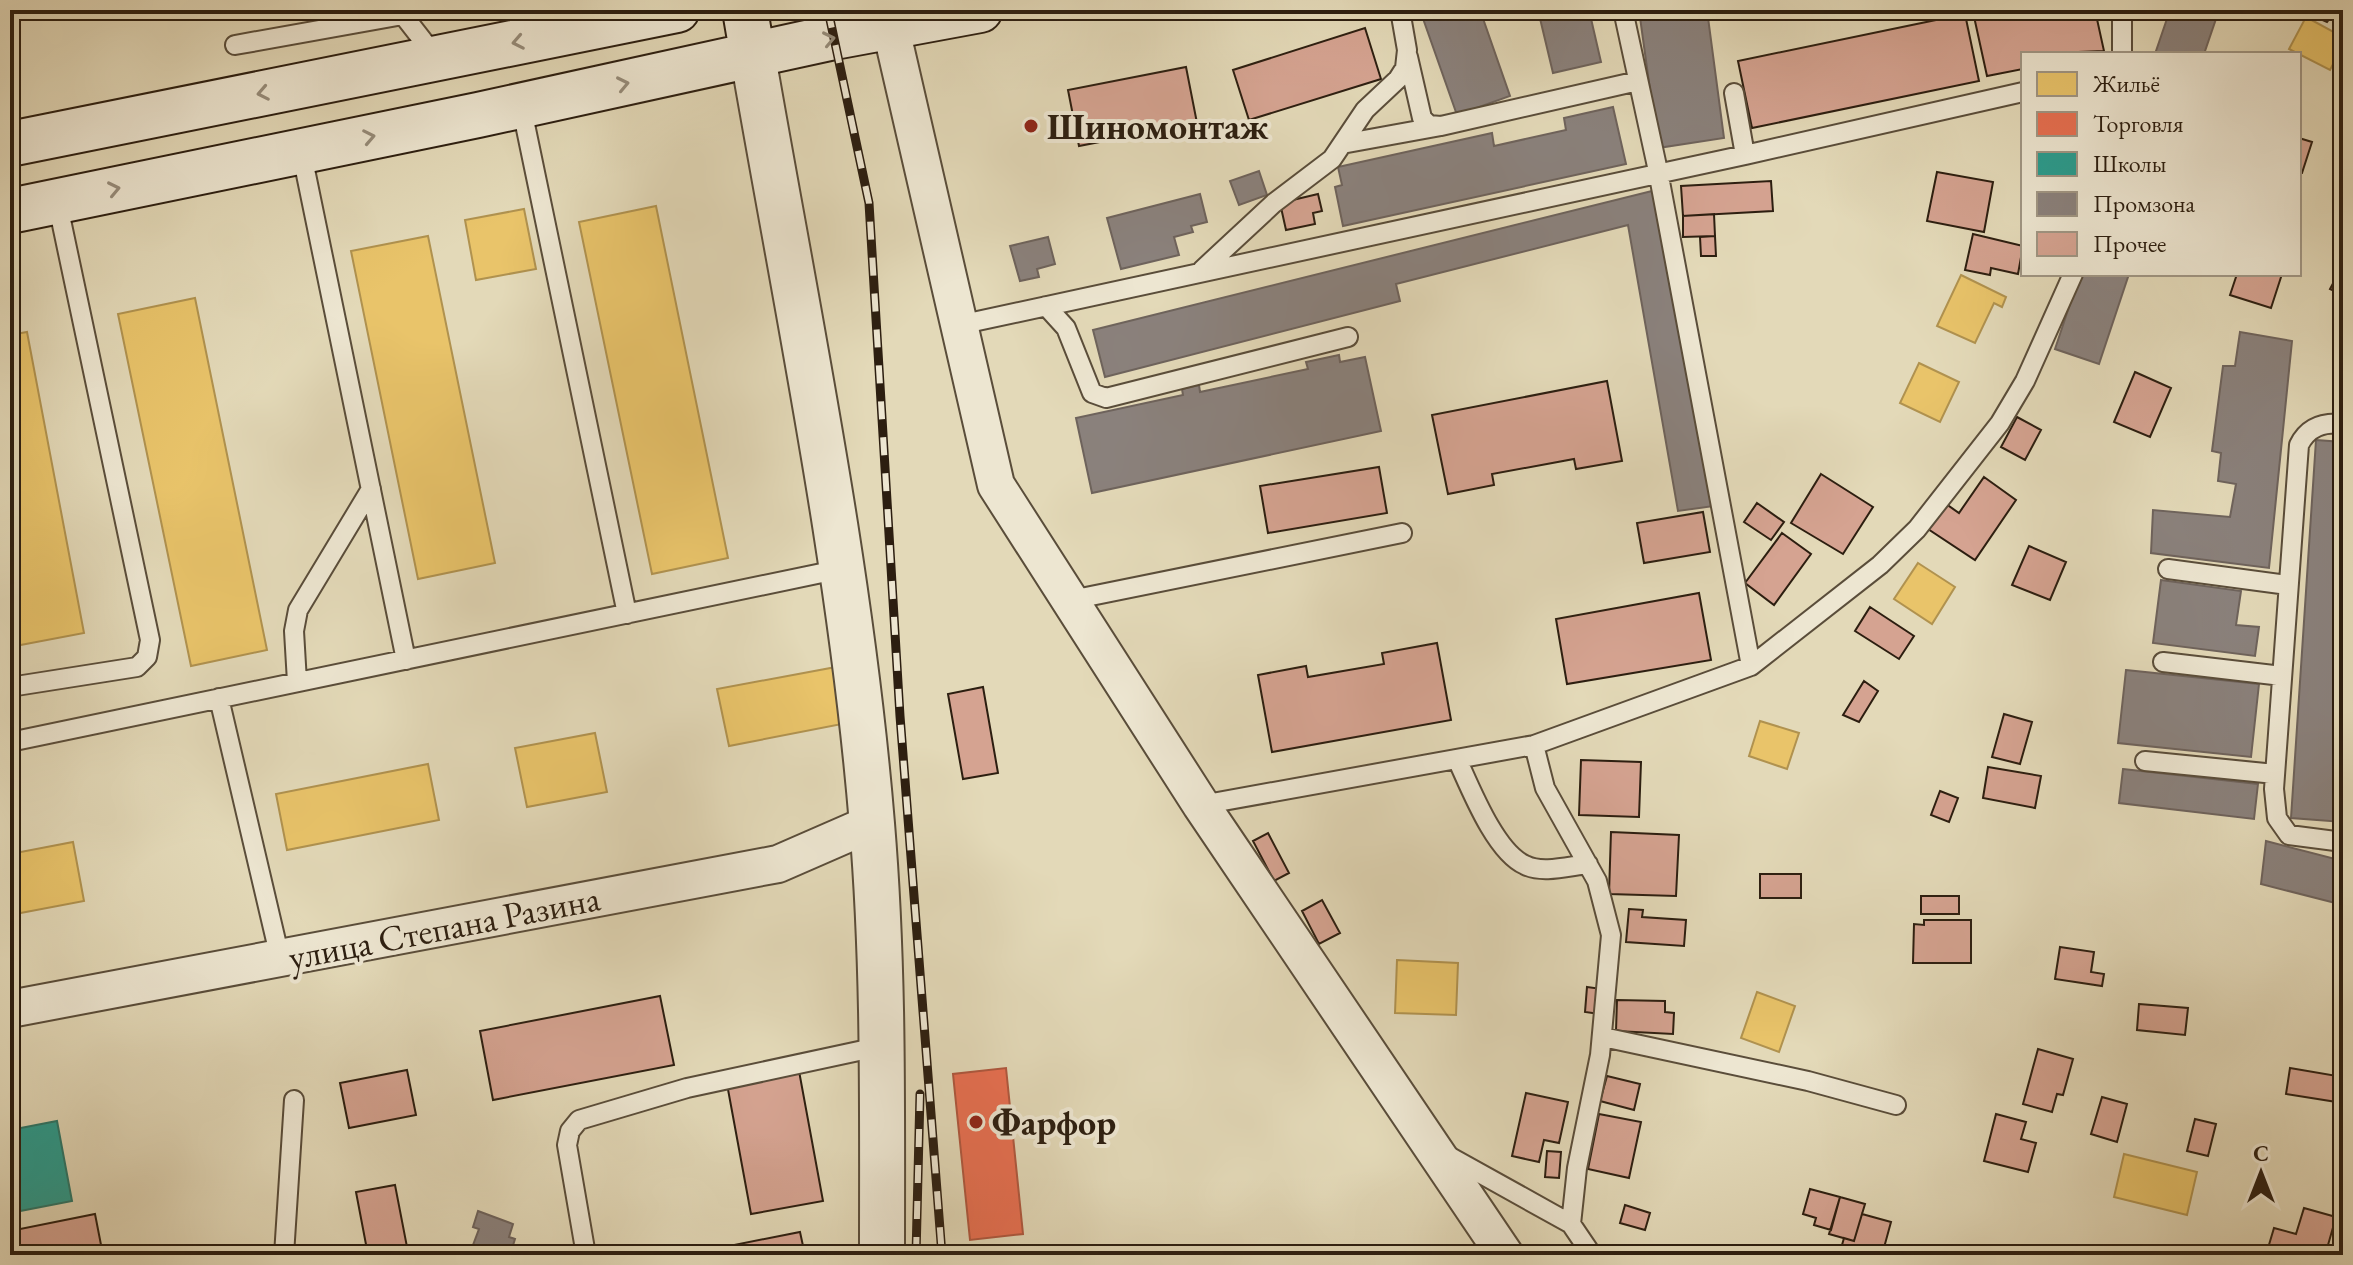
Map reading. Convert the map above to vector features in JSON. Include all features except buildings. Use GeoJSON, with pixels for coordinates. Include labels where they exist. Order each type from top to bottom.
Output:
{"type":"FeatureCollection","features":[{"type":"Feature","properties":{"kind":"main road"},"geometry":{"type":"LineString","coordinates":[[10,144],[677,10]]}},
{"type":"Feature","properties":{"kind":"main road"},"geometry":{"type":"LineString","coordinates":[[745,10],[841,569],[872,823],[882,1046],[882,1255]]}},
{"type":"Feature","properties":{"kind":"main road"},"geometry":{"type":"LineString","coordinates":[[10,211],[753,57],[834,37],[889,19],[980,10]]}},
{"type":"Feature","properties":{"kind":"main road"},"geometry":{"type":"LineString","coordinates":[[437,58],[444,122]]}},
{"type":"Feature","properties":{"kind":"street"},"geometry":{"type":"LineString","coordinates":[[889,19],[996,485],[1201,805],[1505,1255]]}},
{"type":"Feature","properties":{"kind":"street","name":"улица Степана Разина"},"geometry":{"type":"LineString","coordinates":[[10,1009],[778,864],[872,823]]}},
{"type":"Feature","properties":{"kind":"lane"},"geometry":{"type":"LineString","coordinates":[[1400,10],[1422,118],[1429,125],[1441,126]]}},
{"type":"Feature","properties":{"kind":"lane"},"geometry":{"type":"LineString","coordinates":[[1623,10],[1658,171],[1751,666]]}},
{"type":"Feature","properties":{"kind":"lane"},"geometry":{"type":"LineString","coordinates":[[2122,10],[2122,52]]}},
{"type":"Feature","properties":{"kind":"lane"},"geometry":{"type":"LineString","coordinates":[[235,45],[404,12],[437,58]]}},
{"type":"Feature","properties":{"kind":"lane"},"geometry":{"type":"LineString","coordinates":[[1200,272],[1274,203],[1321,169],[1365,110],[1398,79],[1405,68],[1407,50]]}},
{"type":"Feature","properties":{"kind":"lane"},"geometry":{"type":"LineString","coordinates":[[1342,144],[1441,126],[1638,81]]}},
{"type":"Feature","properties":{"kind":"lane"},"geometry":{"type":"LineString","coordinates":[[959,325],[2021,92]]}},
{"type":"Feature","properties":{"kind":"lane"},"geometry":{"type":"LineString","coordinates":[[1734,93],[1745,155]]}},
{"type":"Feature","properties":{"kind":"lane"},"geometry":{"type":"LineString","coordinates":[[521,105],[627,614]]}},
{"type":"Feature","properties":{"kind":"lane"},"geometry":{"type":"LineString","coordinates":[[301,150],[406,660]]}},
{"type":"Feature","properties":{"kind":"lane"},"geometry":{"type":"LineString","coordinates":[[10,687],[137,667],[147,657],[150,640],[57,201]]}},
{"type":"Feature","properties":{"kind":"lane"},"geometry":{"type":"LineString","coordinates":[[1201,805],[1534,745],[1751,666],[1880,565],[1917,529],[2000,423],[2025,381],[2072,276]]}},
{"type":"Feature","properties":{"kind":"lane"},"geometry":{"type":"LineString","coordinates":[[1046,306],[1066,328],[1092,393],[1106,398],[1348,337]]}},
{"type":"Feature","properties":{"kind":"lane"},"geometry":{"type":"LineString","coordinates":[[2343,424],[2316,426],[2304,434],[2299,445],[2275,774],[2275,809],[2282,829],[2289,835],[2343,842]]}},
{"type":"Feature","properties":{"kind":"lane"},"geometry":{"type":"LineString","coordinates":[[297,682],[294,631],[298,610],[371,489]]}},
{"type":"Feature","properties":{"kind":"lane"},"geometry":{"type":"LineString","coordinates":[[1071,600],[1402,533]]}},
{"type":"Feature","properties":{"kind":"lane"},"geometry":{"type":"LineString","coordinates":[[10,742],[841,569]]}},
{"type":"Feature","properties":{"kind":"lane"},"geometry":{"type":"LineString","coordinates":[[2168,569],[2288,585]]}},
{"type":"Feature","properties":{"kind":"lane"},"geometry":{"type":"LineString","coordinates":[[2163,662],[2282,676]]}},
{"type":"Feature","properties":{"kind":"lane"},"geometry":{"type":"LineString","coordinates":[[219,698],[280,958]]}},
{"type":"Feature","properties":{"kind":"lane"},"geometry":{"type":"LineString","coordinates":[[1534,745],[1545,788],[1597,881],[1611,935],[1603,1037],[1577,1168],[1571,1224]]}},
{"type":"Feature","properties":{"kind":"lane"},"geometry":{"type":"LineString","coordinates":[[1457,759],[1478,805],[1511,855],[1525,866],[1539,868],[1588,864]]}},
{"type":"Feature","properties":{"kind":"lane"},"geometry":{"type":"LineString","coordinates":[[2145,761],[2275,774]]}},
{"type":"Feature","properties":{"kind":"lane"},"geometry":{"type":"LineString","coordinates":[[1603,1037],[1808,1081],[1896,1105]]}},
{"type":"Feature","properties":{"kind":"lane"},"geometry":{"type":"LineString","coordinates":[[586,1255],[567,1145],[570,1131],[579,1120],[687,1088],[882,1046]]}},
{"type":"Feature","properties":{"kind":"lane"},"geometry":{"type":"LineString","coordinates":[[284,1255],[294,1100]]}},
{"type":"Feature","properties":{"kind":"lane"},"geometry":{"type":"LineString","coordinates":[[1434,1148],[1571,1224],[1592,1255]]}},
{"type":"Feature","properties":{"kind":"railway"},"geometry":{"type":"LineString","coordinates":[[828,10],[869,203],[900,716],[942,1255]]}},
{"type":"Feature","properties":{"kind":"railway"},"geometry":{"type":"LineString","coordinates":[[916,1255],[920,1094]]}},
{"type":"Feature","properties":{"kind":"place","name":"Шиномонтаж"},"geometry":{"type":"Point","coordinates":[1031,126]}},
{"type":"Feature","properties":{"kind":"place","name":"Фарфор"},"geometry":{"type":"Point","coordinates":[976,1122]}}]}
